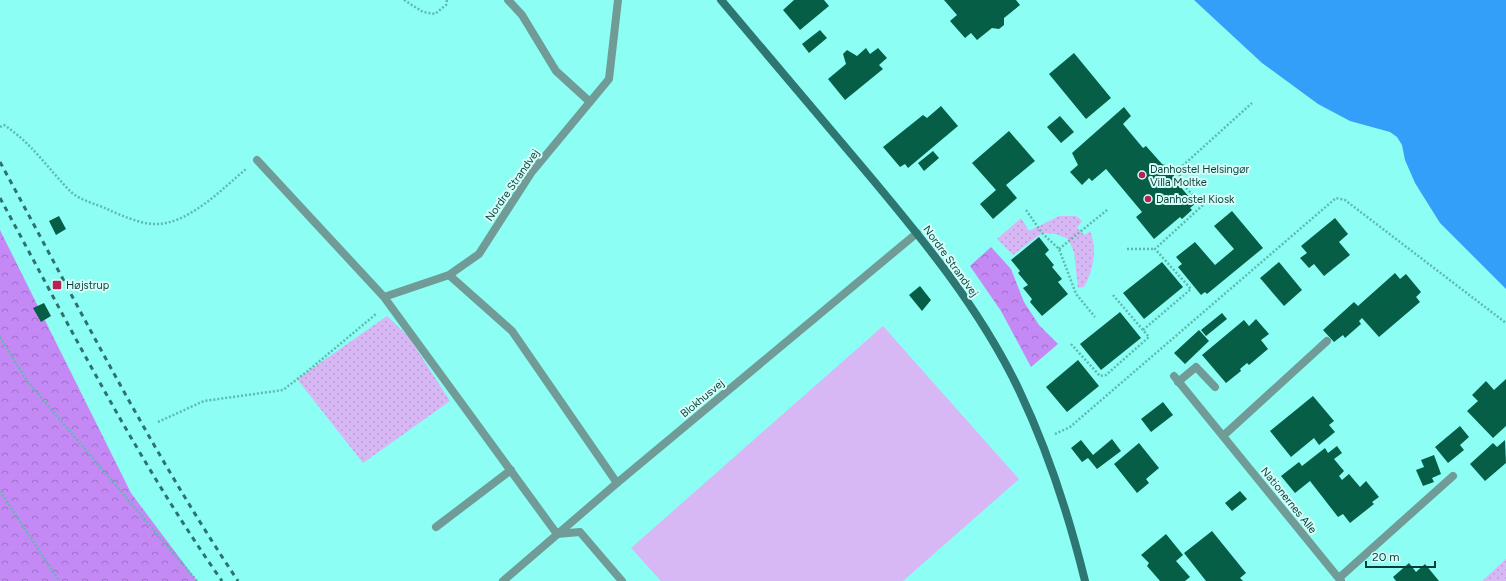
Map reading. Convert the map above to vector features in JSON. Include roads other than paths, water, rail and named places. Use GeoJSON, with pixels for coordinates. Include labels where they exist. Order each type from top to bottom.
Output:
{"type":"FeatureCollection","features":[{"type":"Feature","properties":{"kind":"main road","name":"Nordre Strandvej"},"geometry":{"type":"LineString","coordinates":[[721,0],[917,233],[961,293],[996,347],[1019,389],[1042,441],[1067,512],[1085,581]]}},
{"type":"Feature","properties":{"kind":"street"},"geometry":{"type":"LineString","coordinates":[[508,0],[522,15],[556,71],[590,102]]}},
{"type":"Feature","properties":{"kind":"street","name":"Nordre Strandvej"},"geometry":{"type":"LineString","coordinates":[[384,297],[449,275],[479,254],[531,173],[609,78],[618,0]]}},
{"type":"Feature","properties":{"kind":"street"},"geometry":{"type":"LineString","coordinates":[[257,160],[384,297],[557,534],[580,532],[622,581]]}},
{"type":"Feature","properties":{"kind":"street","name":"Blokhusvej"},"geometry":{"type":"LineString","coordinates":[[503,581],[617,483],[917,233]]}},
{"type":"Feature","properties":{"kind":"street"},"geometry":{"type":"LineString","coordinates":[[449,275],[512,331],[617,483]]}},
{"type":"Feature","properties":{"kind":"street"},"geometry":{"type":"LineString","coordinates":[[1223,436],[1327,341]]}},
{"type":"Feature","properties":{"kind":"street","name":"Nationernes Alle"},"geometry":{"type":"LineString","coordinates":[[1214,387],[1196,367],[1176,379],[1340,579],[1453,476]]}},
{"type":"Feature","properties":{"kind":"street"},"geometry":{"type":"LineString","coordinates":[[436,527],[511,470]]}},
{"type":"Feature","properties":{"kind":"water"},"geometry":{"type":"Polygon","coordinates":[[[1194,0],[1506,0],[1506,289],[1440,223],[1415,183],[1405,160],[1402,145],[1397,137],[1390,132],[1350,121],[1318,104],[1262,63],[1194,0]]]}},
{"type":"Feature","properties":{"kind":"railway"},"geometry":{"type":"LineString","coordinates":[[0,162],[144,427],[205,531],[238,581]]}},
{"type":"Feature","properties":{"kind":"railway"},"geometry":{"type":"LineString","coordinates":[[0,198],[133,441],[161,488],[222,581]]}},
{"type":"Feature","properties":{"kind":"place","name":"Danhostel Helsingør Villa Moltke"},"geometry":{"type":"Point","coordinates":[1142,175]}},
{"type":"Feature","properties":{"kind":"place","name":"Danhostel Kiosk"},"geometry":{"type":"Point","coordinates":[1148,199]}},
{"type":"Feature","properties":{"kind":"place","name":"Højstrup"},"geometry":{"type":"Point","coordinates":[57,285]}}]}
